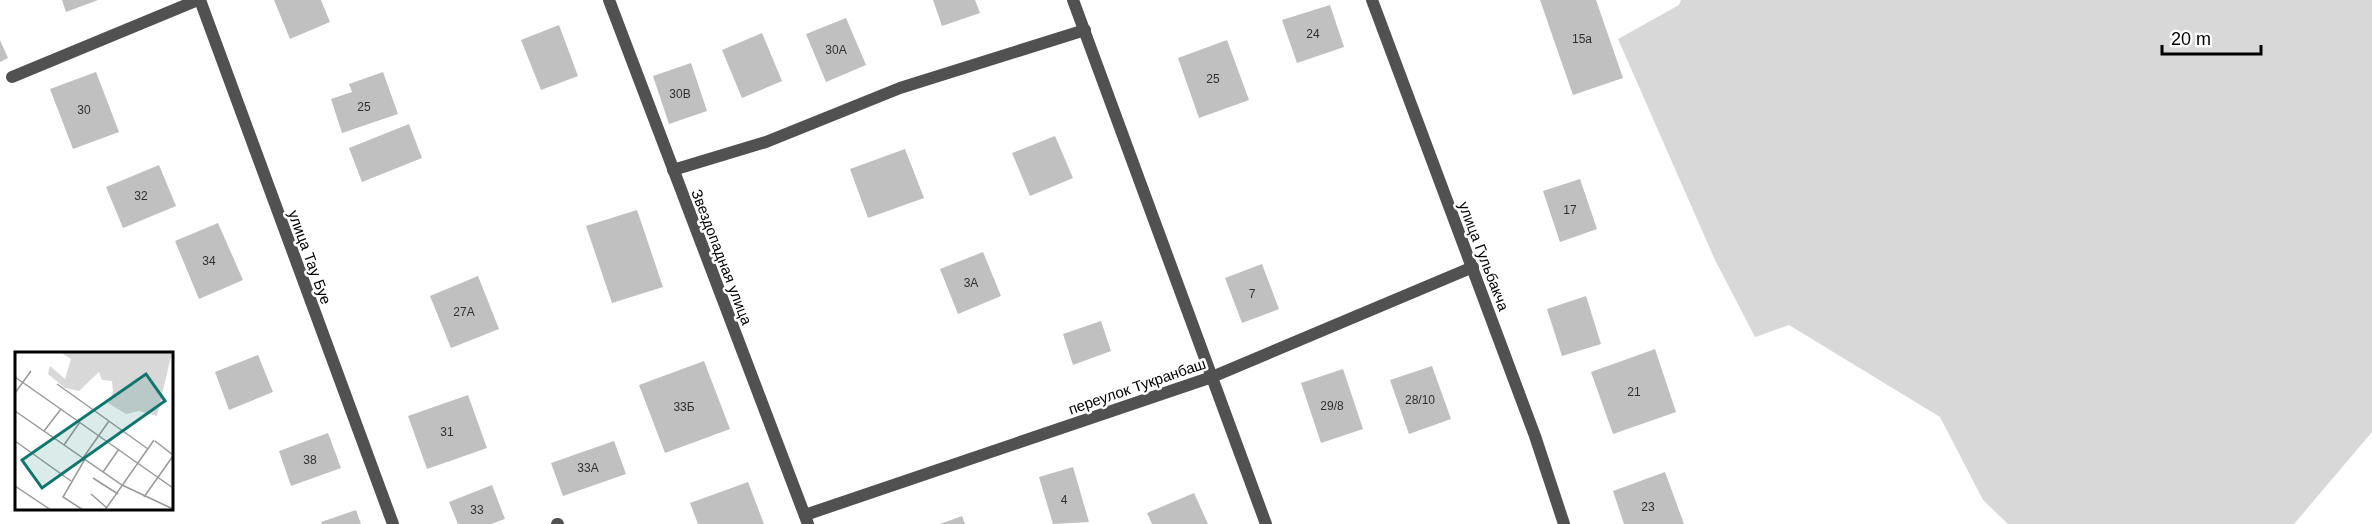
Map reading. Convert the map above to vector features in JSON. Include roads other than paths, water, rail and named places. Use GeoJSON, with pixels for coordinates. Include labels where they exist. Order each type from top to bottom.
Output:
{"type":"FeatureCollection","features":[{"type":"Feature","properties":{"kind":"street"},"geometry":{"type":"LineString","coordinates":[[12,77],[199,0]]}},
{"type":"Feature","properties":{"kind":"street","name":"улица Тау Буе"},"geometry":{"type":"LineString","coordinates":[[199,0],[393,524]]}},
{"type":"Feature","properties":{"kind":"street","name":"Звездопадная улица"},"geometry":{"type":"LineString","coordinates":[[609,0],[806,519]]}},
{"type":"Feature","properties":{"kind":"street"},"geometry":{"type":"LineString","coordinates":[[1074,0],[1266,524]]}},
{"type":"Feature","properties":{"kind":"street","name":"улица Гульбакча"},"geometry":{"type":"LineString","coordinates":[[1372,0],[1535,436],[1564,524]]}},
{"type":"Feature","properties":{"kind":"street"},"geometry":{"type":"LineString","coordinates":[[674,170],[766,142],[900,88],[1085,30]]}},
{"type":"Feature","properties":{"kind":"street","name":"переулок Тукранбаш"},"geometry":{"type":"LineString","coordinates":[[806,519],[1212,377],[1473,267]]}}]}
